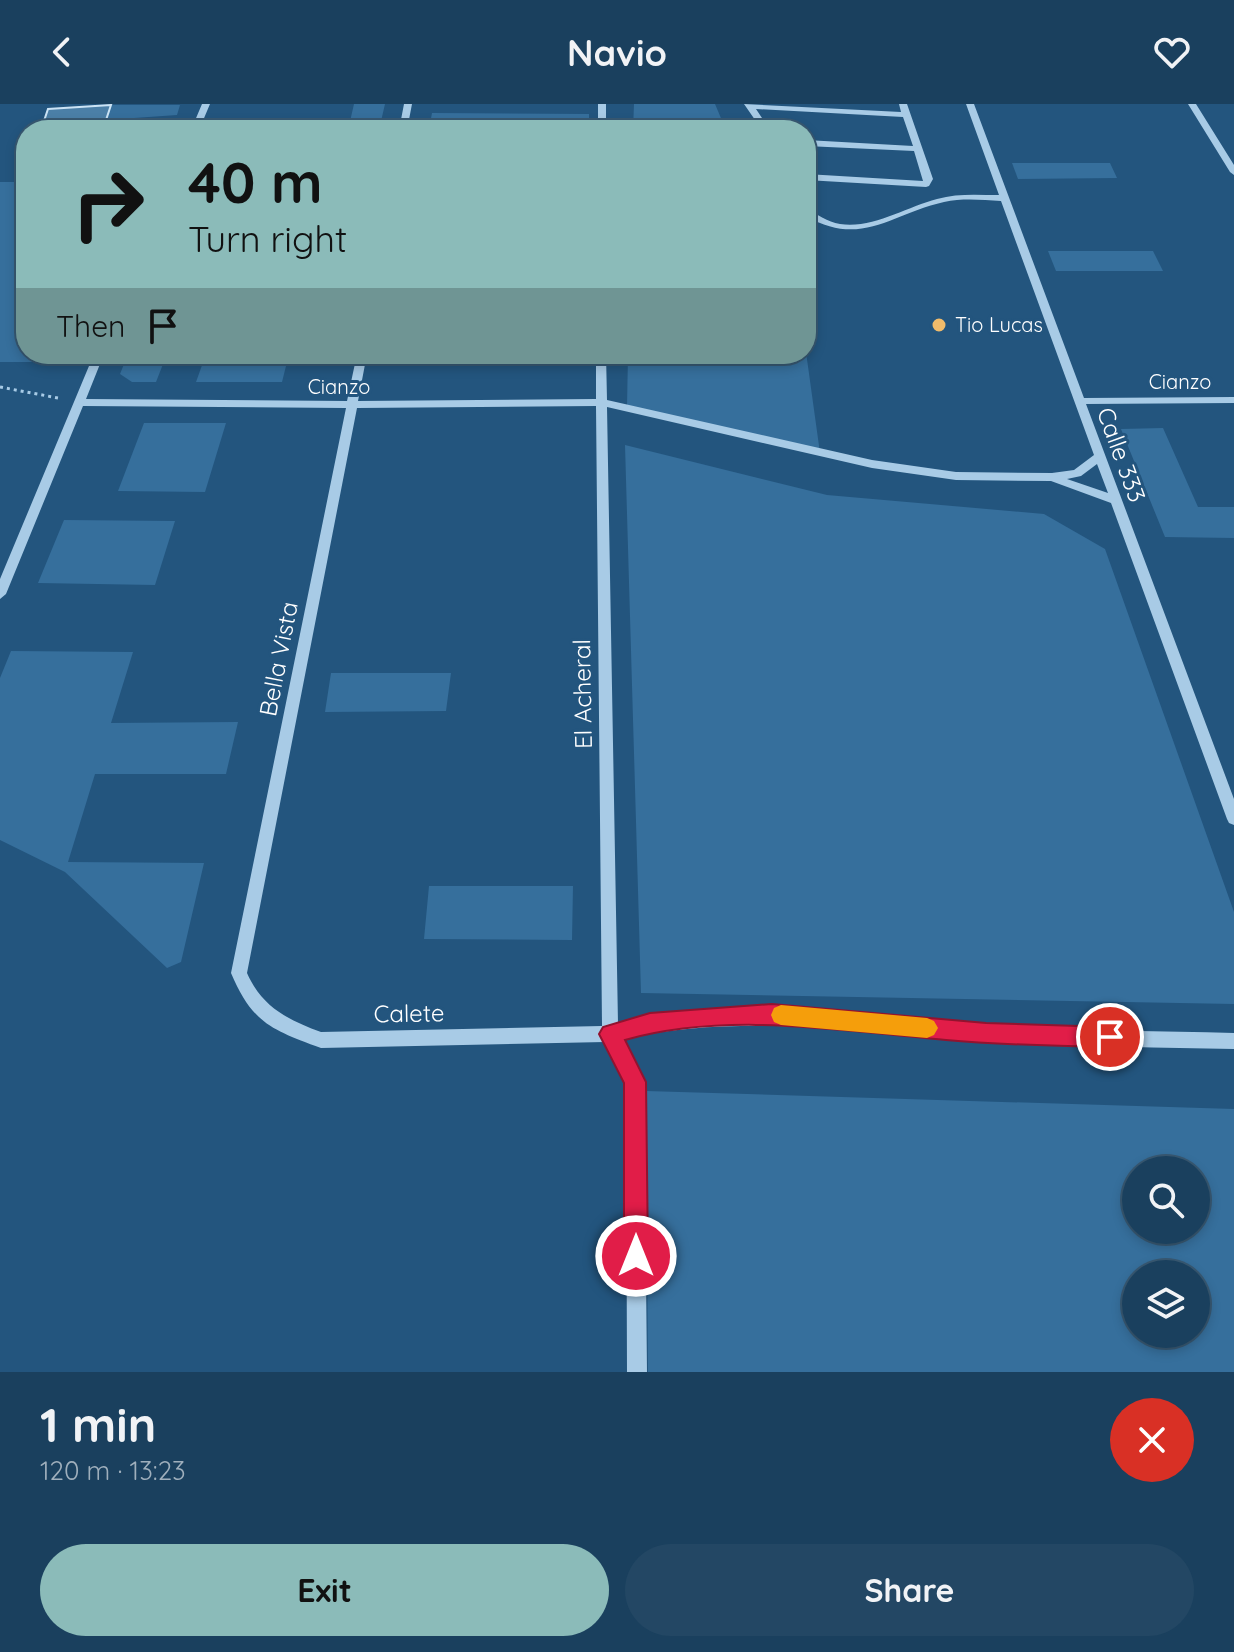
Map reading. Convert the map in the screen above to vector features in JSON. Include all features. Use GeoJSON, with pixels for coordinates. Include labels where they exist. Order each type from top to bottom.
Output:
{"type":"FeatureCollection","features":[{"type":"Feature","properties":{"kind":"street"},"geometry":{"type":"LineString","coordinates":[[816,178],[926,184],[928,179],[903,104]]}},
{"type":"Feature","properties":{"kind":"street","name":"Calle 333"},"geometry":{"type":"LineString","coordinates":[[970,104],[1098,458],[1234,819]]}},
{"type":"Feature","properties":{"kind":"street"},"geometry":{"type":"LineString","coordinates":[[1192,104],[1234,172]]}},
{"type":"Feature","properties":{"kind":"street"},"geometry":{"type":"LineString","coordinates":[[748,105],[907,115]]}},
{"type":"Feature","properties":{"kind":"street"},"geometry":{"type":"LineString","coordinates":[[816,144],[918,149]]}},
{"type":"Feature","properties":{"kind":"street"},"geometry":{"type":"LineString","coordinates":[[816,218],[823,223],[850,228],[882,224],[942,200],[1004,198]]}},
{"type":"Feature","properties":{"kind":"street"},"geometry":{"type":"LineString","coordinates":[[0,594],[95,364]]}},
{"type":"Feature","properties":{"kind":"street","name":"Bella Vista"},"geometry":{"type":"LineString","coordinates":[[239,973],[360,364]]}},
{"type":"Feature","properties":{"kind":"street","name":"El Acheral"},"geometry":{"type":"LineString","coordinates":[[601,364],[610,1034]]}},
{"type":"Feature","properties":{"kind":"street","name":"Cianzo"},"geometry":{"type":"LineString","coordinates":[[1079,401],[1234,400]]}},
{"type":"Feature","properties":{"kind":"street","name":"Cianzo"},"geometry":{"type":"LineString","coordinates":[[78,402],[353,405],[601,402],[872,464],[956,476],[1052,477]]}},
{"type":"Feature","properties":{"kind":"street"},"geometry":{"type":"LineString","coordinates":[[1052,477],[1077,473],[1098,458]]}},
{"type":"Feature","properties":{"kind":"street"},"geometry":{"type":"LineString","coordinates":[[1052,477],[1114,500]]}},
{"type":"Feature","properties":{"kind":"street","name":"Calete"},"geometry":{"type":"LineString","coordinates":[[239,973],[249,1000],[284,1027],[321,1040],[610,1034],[650,1023],[772,1014],[986,1033],[1234,1041]]}},
{"type":"Feature","properties":{"kind":"street"},"geometry":{"type":"LineString","coordinates":[[610,1034],[635,1082],[637,1372]]}},
{"type":"Feature","properties":{"kind":"path"},"geometry":{"type":"LineString","coordinates":[[0,387],[78,402]]}},
{"type":"Feature","properties":{"kind":"shaded area"},"geometry":{"type":"Polygon","coordinates":[[[354,104],[385,104],[381,120],[350,120],[354,104]]]}},
{"type":"Feature","properties":{"kind":"shaded area"},"geometry":{"type":"Polygon","coordinates":[[[634,104],[715,104],[722,120],[633,120],[634,104]]]}},
{"type":"Feature","properties":{"kind":"shaded area"},"geometry":{"type":"Polygon","coordinates":[[[111,105],[180,105],[177,115],[106,120],[111,105]]]}},
{"type":"Feature","properties":{"kind":"shaded area"},"geometry":{"type":"Polygon","coordinates":[[[432,113],[589,114],[589,120],[431,120],[432,113]]]}},
{"type":"Feature","properties":{"kind":"shaded area"},"geometry":{"type":"Polygon","coordinates":[[[1012,163],[1110,163],[1117,178],[1018,179],[1012,163]]]}},
{"type":"Feature","properties":{"kind":"shaded area"},"geometry":{"type":"Polygon","coordinates":[[[0,182],[16,182],[16,362],[0,362],[0,182]]]}},
{"type":"Feature","properties":{"kind":"shaded area"},"geometry":{"type":"Polygon","coordinates":[[[1048,251],[1153,251],[1163,271],[1056,271],[1048,251]]]}},
{"type":"Feature","properties":{"kind":"shaded area"},"geometry":{"type":"Polygon","coordinates":[[[124,364],[163,364],[156,382],[132,382],[120,374],[124,364]]]}},
{"type":"Feature","properties":{"kind":"shaded area"},"geometry":{"type":"Polygon","coordinates":[[[202,364],[286,364],[282,382],[196,382],[202,364]]]}},
{"type":"Feature","properties":{"kind":"shaded area"},"geometry":{"type":"Polygon","coordinates":[[[628,364],[808,364],[820,453],[627,407],[628,364]]]}},
{"type":"Feature","properties":{"kind":"shaded area"},"geometry":{"type":"Polygon","coordinates":[[[144,423],[226,423],[205,492],[118,491],[144,423]]]}},
{"type":"Feature","properties":{"kind":"shaded area"},"geometry":{"type":"Polygon","coordinates":[[[1163,428],[1198,507],[1234,507],[1234,538],[1165,537],[1121,429],[1163,428]]]}},
{"type":"Feature","properties":{"kind":"shaded area"},"geometry":{"type":"Polygon","coordinates":[[[625,445],[827,495],[1044,514],[1105,549],[1234,912],[1234,1004],[641,993],[625,445]]]}},
{"type":"Feature","properties":{"kind":"shaded area"},"geometry":{"type":"Polygon","coordinates":[[[64,520],[175,521],[155,585],[38,583],[64,520]]]}},
{"type":"Feature","properties":{"kind":"shaded area"},"geometry":{"type":"Polygon","coordinates":[[[11,651],[133,652],[111,723],[238,722],[226,774],[95,774],[68,862],[204,863],[181,962],[167,968],[65,872],[0,840],[0,678],[11,651]]]}},
{"type":"Feature","properties":{"kind":"shaded area"},"geometry":{"type":"Polygon","coordinates":[[[331,673],[451,673],[446,711],[325,712],[331,673]]]}},
{"type":"Feature","properties":{"kind":"shaded area"},"geometry":{"type":"Polygon","coordinates":[[[429,886],[573,886],[572,940],[424,939],[429,886]]]}},
{"type":"Feature","properties":{"kind":"shaded area"},"geometry":{"type":"Polygon","coordinates":[[[646,1091],[1234,1109],[1234,1372],[648,1372],[646,1091]]]}},
{"type":"Feature","properties":{"kind":"building"},"geometry":{"type":"Polygon","coordinates":[[[111,105],[106,120],[44,120],[48,109],[111,105]]]}},
{"type":"Feature","properties":{"kind":"slow traffic"},"geometry":{"type":"LineString","coordinates":[[781,1015],[927,1028]]}},
{"type":"Feature","properties":{"kind":"place","name":"Tio Lucas"},"geometry":{"type":"Point","coordinates":[939,325]}},
{"type":"Feature","properties":{"kind":"route"},"geometry":{"type":"LineString","coordinates":[[636,1256],[635,1082],[610,1034],[650,1023],[772,1014],[986,1033],[1110,1037]]}}]}
